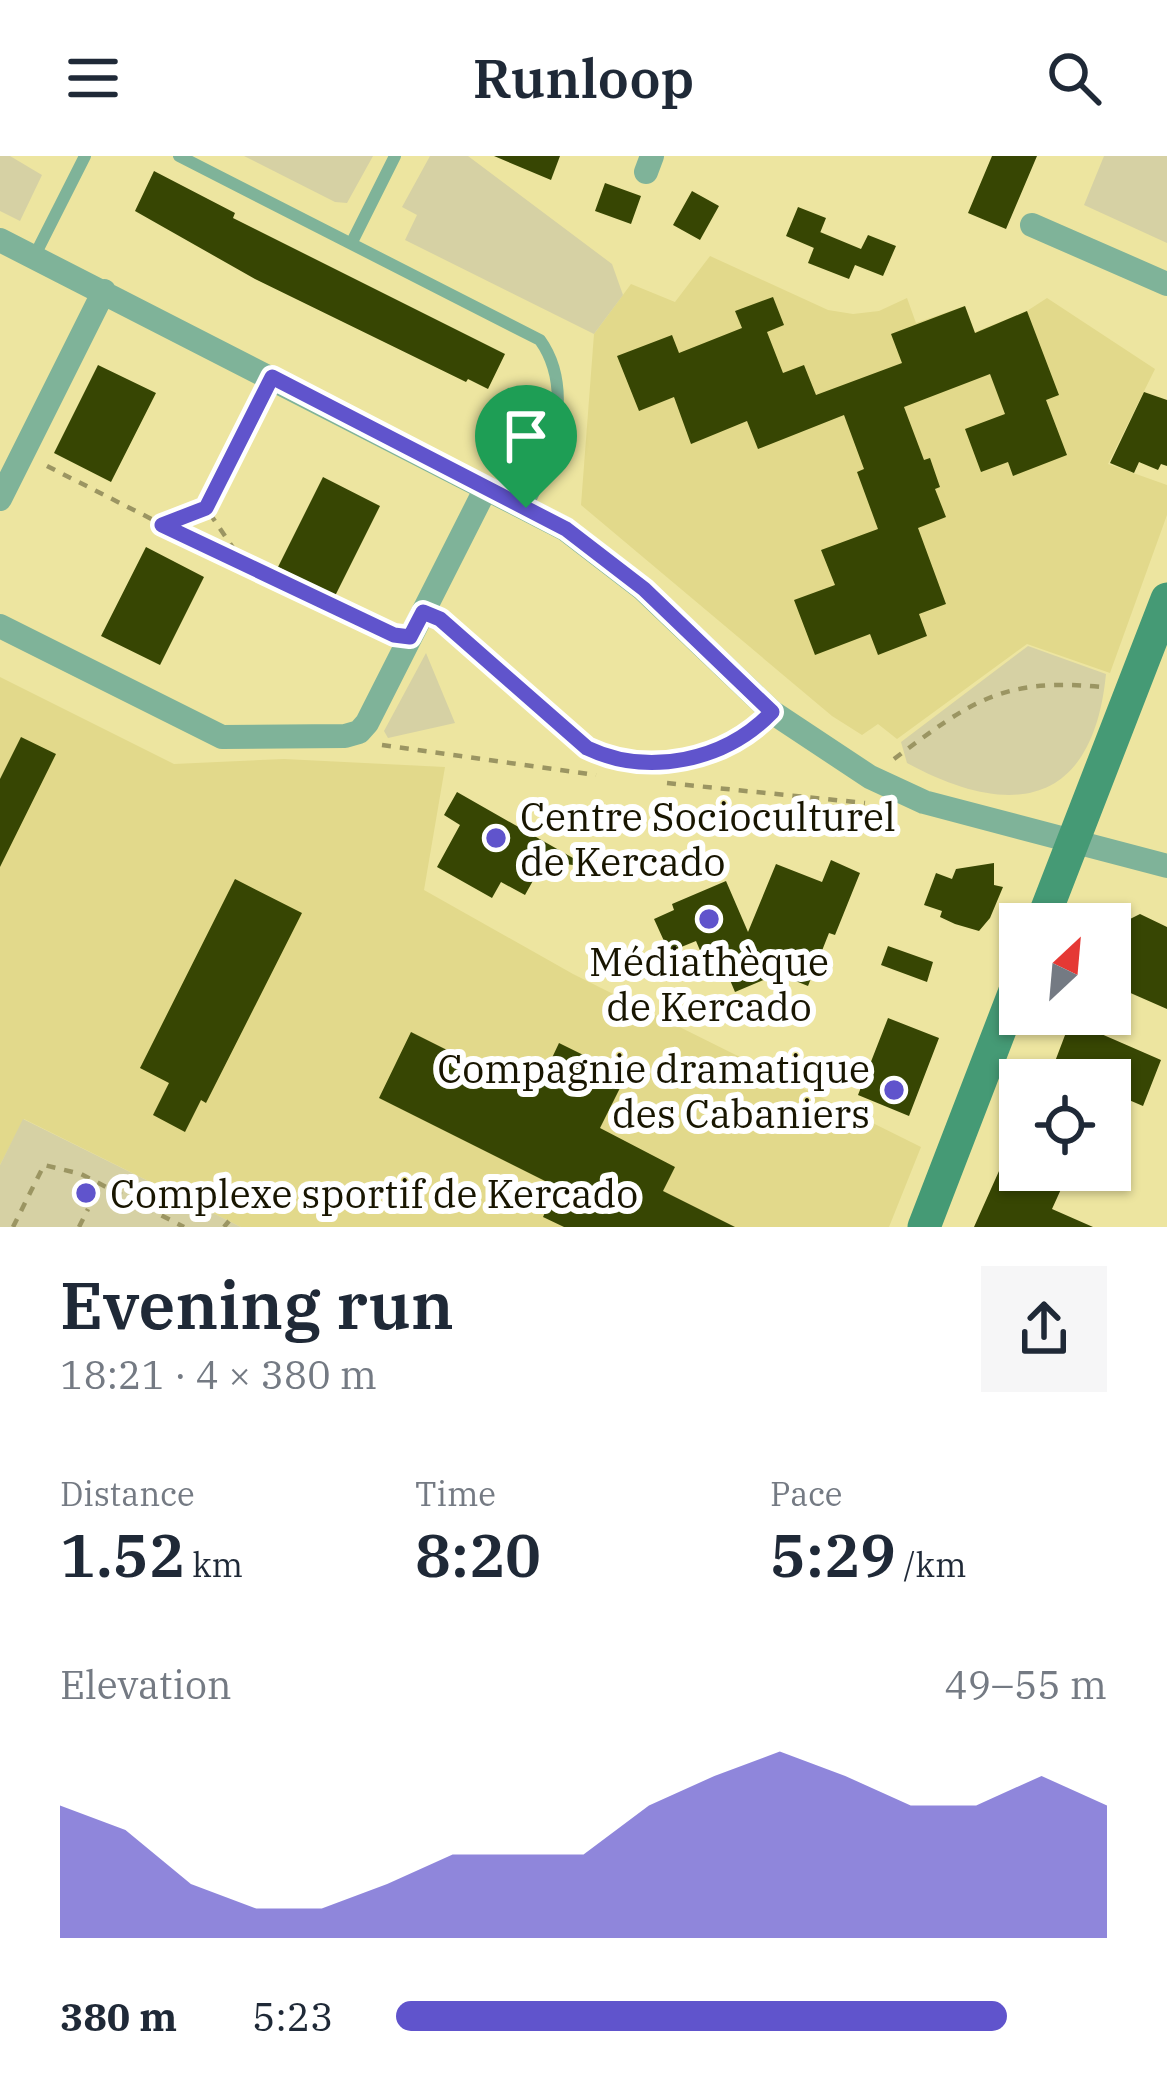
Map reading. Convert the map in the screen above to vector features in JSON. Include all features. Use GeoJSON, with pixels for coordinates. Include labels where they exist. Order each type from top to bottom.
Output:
{"type":"FeatureCollection","features":[{"type":"Feature","properties":{"kind":"street"},"geometry":{"type":"LineString","coordinates":[[1032,225],[1167,284]]}},
{"type":"Feature","properties":{"kind":"street"},"geometry":{"type":"LineString","coordinates":[[0,239],[566,529],[644,589],[772,712],[870,777],[924,802],[1075,838],[1167,866]]}},
{"type":"Feature","properties":{"kind":"street"},"geometry":{"type":"LineString","coordinates":[[0,499],[14,456],[104,291]]}},
{"type":"Feature","properties":{"kind":"street"},"geometry":{"type":"LineString","coordinates":[[0,626],[222,737],[334,737],[359,732],[368,723],[486,488]]}},
{"type":"Feature","properties":{"kind":"street"},"geometry":{"type":"LineString","coordinates":[[1049,903],[1167,598]]}},
{"type":"Feature","properties":{"kind":"street"},"geometry":{"type":"LineString","coordinates":[[923,1227],[999,1032]]}},
{"type":"Feature","properties":{"kind":"lane"},"geometry":{"type":"LineString","coordinates":[[34,257],[85,156]]}},
{"type":"Feature","properties":{"kind":"lane"},"geometry":{"type":"LineString","coordinates":[[178,156],[540,340],[556,370],[551,451],[526,508]]}},
{"type":"Feature","properties":{"kind":"lane"},"geometry":{"type":"LineString","coordinates":[[352,242],[395,156]]}},
{"type":"Feature","properties":{"kind":"lane"},"geometry":{"type":"LineString","coordinates":[[423,612],[446,623],[587,748],[616,762],[688,759],[754,728],[772,712]]}},
{"type":"Feature","properties":{"kind":"path"},"geometry":{"type":"LineString","coordinates":[[162,525],[206,508],[272,377]]}},
{"type":"Feature","properties":{"kind":"path"},"geometry":{"type":"LineString","coordinates":[[14,456],[394,635],[410,637]]}},
{"type":"Feature","properties":{"kind":"path"},"geometry":{"type":"LineString","coordinates":[[206,508],[246,567]]}},
{"type":"Feature","properties":{"kind":"path"},"geometry":{"type":"LineString","coordinates":[[870,777],[950,717],[991,696],[1056,685],[1131,690]]}},
{"type":"Feature","properties":{"kind":"path"},"geometry":{"type":"LineString","coordinates":[[13,1227],[44,1165],[81,1174],[184,1227]]}},
{"type":"Feature","properties":{"kind":"path"},"geometry":{"type":"LineString","coordinates":[[79,1227],[88,1209]]}},
{"type":"Feature","properties":{"kind":"shaded area"},"geometry":{"type":"Polygon","coordinates":[[[0,156],[10,156],[42,175],[20,221],[0,211],[0,156]]]}},
{"type":"Feature","properties":{"kind":"shaded area"},"geometry":{"type":"Polygon","coordinates":[[[244,156],[373,156],[347,203],[335,202],[244,156]]]}},
{"type":"Feature","properties":{"kind":"shaded area"},"geometry":{"type":"Polygon","coordinates":[[[430,156],[468,156],[612,264],[623,295],[594,334],[405,240],[417,215],[402,207],[430,156]]]}},
{"type":"Feature","properties":{"kind":"shaded area"},"geometry":{"type":"Polygon","coordinates":[[[1104,156],[1167,156],[1167,243],[1084,205],[1104,156]]]}},
{"type":"Feature","properties":{"kind":"shaded area"},"geometry":{"type":"Polygon","coordinates":[[[710,256],[828,310],[879,311],[907,298],[916,323],[965,306],[975,332],[1047,298],[1155,369],[1108,464],[1167,485],[1167,515],[1110,673],[1027,644],[897,739],[878,724],[862,735],[832,716],[581,505],[594,334],[631,284],[675,302],[710,256]]]}},
{"type":"Feature","properties":{"kind":"shaded area"},"geometry":{"type":"Polygon","coordinates":[[[1028,646],[1106,674],[1098,718],[1084,751],[1066,775],[1042,789],[1014,795],[981,792],[907,763],[901,742],[1028,646]]]}},
{"type":"Feature","properties":{"kind":"shaded area"},"geometry":{"type":"Polygon","coordinates":[[[426,653],[455,723],[388,738],[384,731],[426,653]]]}},
{"type":"Feature","properties":{"kind":"shaded area"},"geometry":{"type":"Polygon","coordinates":[[[0,677],[174,764],[284,759],[445,767],[424,890],[573,974],[921,1147],[889,1227],[241,1227],[24,1119],[0,1165],[0,677]]]}},
{"type":"Feature","properties":{"kind":"shaded area","name":"Complexe sportif de Kercado"},"geometry":{"type":"Polygon","coordinates":[[[23,1119],[241,1227],[0,1227],[0,1165],[23,1119]]]}},
{"type":"Feature","properties":{"kind":"building"},"geometry":{"type":"Polygon","coordinates":[[[494,156],[560,156],[551,180],[494,156]]]}},
{"type":"Feature","properties":{"kind":"building"},"geometry":{"type":"Polygon","coordinates":[[[992,156],[1037,156],[1006,229],[968,213],[992,156]]]}},
{"type":"Feature","properties":{"kind":"building"},"geometry":{"type":"Polygon","coordinates":[[[154,171],[235,213],[233,218],[505,354],[488,389],[255,279],[135,211],[154,171]]]}},
{"type":"Feature","properties":{"kind":"building"},"geometry":{"type":"Polygon","coordinates":[[[605,183],[641,196],[631,224],[595,211],[605,183]]]}},
{"type":"Feature","properties":{"kind":"building"},"geometry":{"type":"Polygon","coordinates":[[[692,191],[719,206],[700,240],[673,225],[692,191]]]}},
{"type":"Feature","properties":{"kind":"building"},"geometry":{"type":"Polygon","coordinates":[[[798,207],[826,218],[814,248],[786,236],[798,207]]]}},
{"type":"Feature","properties":{"kind":"building"},"geometry":{"type":"Polygon","coordinates":[[[820,232],[861,249],[868,235],[896,246],[883,276],[855,265],[849,279],[808,263],[820,232]]]}},
{"type":"Feature","properties":{"kind":"building"},"geometry":{"type":"Polygon","coordinates":[[[773,297],[784,325],[767,332],[783,373],[804,365],[816,395],[902,363],[891,334],[965,306],[975,333],[1027,311],[1059,395],[1046,400],[1067,455],[1013,476],[1008,462],[981,472],[965,429],[1005,414],[990,374],[904,407],[940,487],[935,489],[946,517],[918,528],[946,604],[919,614],[927,636],[878,655],[870,634],[815,655],[794,600],[835,585],[821,550],[878,529],[857,472],[864,469],[844,415],[758,449],[747,421],[691,444],[674,397],[639,411],[617,356],[672,335],[679,353],[742,328],[735,311],[773,297]]]}},
{"type":"Feature","properties":{"kind":"building"},"geometry":{"type":"Polygon","coordinates":[[[98,365],[156,393],[111,482],[54,453],[98,365]]]}},
{"type":"Feature","properties":{"kind":"building"},"geometry":{"type":"Polygon","coordinates":[[[1144,392],[1167,400],[1167,466],[1161,464],[1158,470],[1139,462],[1134,473],[1110,463],[1144,392]]]}},
{"type":"Feature","properties":{"kind":"building"},"geometry":{"type":"Polygon","coordinates":[[[323,477],[380,506],[335,596],[278,567],[323,477]]]}},
{"type":"Feature","properties":{"kind":"building"},"geometry":{"type":"Polygon","coordinates":[[[146,547],[204,577],[160,665],[101,636],[146,547]]]}},
{"type":"Feature","properties":{"kind":"building"},"geometry":{"type":"Polygon","coordinates":[[[21,737],[56,754],[0,867],[0,779],[21,737]]]}},
{"type":"Feature","properties":{"kind":"building","name":"Centre Socioculturel de Kercado"},"geometry":{"type":"Polygon","coordinates":[[[457,792],[587,867],[544,861],[525,895],[501,882],[492,898],[437,867],[460,825],[444,815],[457,792]]]}},
{"type":"Feature","properties":{"kind":"building"},"geometry":{"type":"Polygon","coordinates":[[[831,860],[860,873],[808,986],[778,974],[735,992],[722,961],[707,967],[696,941],[669,952],[654,919],[674,910],[672,904],[726,881],[748,932],[776,864],[822,882],[831,860]]]}},
{"type":"Feature","properties":{"kind":"building"},"geometry":{"type":"Polygon","coordinates":[[[994,863],[994,885],[1003,887],[979,931],[940,917],[942,911],[924,905],[936,873],[952,879],[956,869],[994,863]]]}},
{"type":"Feature","properties":{"kind":"building"},"geometry":{"type":"Polygon","coordinates":[[[235,879],[302,913],[206,1103],[201,1100],[185,1132],[153,1115],[169,1083],[140,1068],[235,879]]]}},
{"type":"Feature","properties":{"kind":"building"},"geometry":{"type":"Polygon","coordinates":[[[1140,914],[1167,927],[1167,1009],[1131,993],[1131,918],[1140,914]]]}},
{"type":"Feature","properties":{"kind":"building"},"geometry":{"type":"Polygon","coordinates":[[[888,946],[933,962],[927,982],[881,965],[888,946]]]}},
{"type":"Feature","properties":{"kind":"building"},"geometry":{"type":"Polygon","coordinates":[[[888,1018],[939,1038],[909,1116],[858,1095],[888,1018]]]}},
{"type":"Feature","properties":{"kind":"building"},"geometry":{"type":"Polygon","coordinates":[[[411,1032],[535,1094],[559,1043],[626,1076],[600,1128],[675,1167],[663,1191],[735,1227],[564,1227],[543,1217],[557,1187],[379,1098],[411,1032]]]}},
{"type":"Feature","properties":{"kind":"building"},"geometry":{"type":"Polygon","coordinates":[[[1065,1035],[1104,1035],[1161,1060],[1143,1106],[1131,1101],[1131,1059],[1056,1059],[1065,1035]]]}},
{"type":"Feature","properties":{"kind":"building"},"geometry":{"type":"Polygon","coordinates":[[[999,1171],[999,1191],[1060,1191],[1052,1209],[1093,1227],[974,1227],[999,1171]]]}},
{"type":"Feature","properties":{"kind":"place","name":"Centre Socioculturel de Kercado"},"geometry":{"type":"Point","coordinates":[496,838]}},
{"type":"Feature","properties":{"kind":"place","name":"Médiathèque de Kercado"},"geometry":{"type":"Point","coordinates":[709,919]}},
{"type":"Feature","properties":{"kind":"place","name":"Compagnie dramatique des Cabaniers"},"geometry":{"type":"Point","coordinates":[894,1090]}},
{"type":"Feature","properties":{"kind":"place","name":"Complexe sportif de Kercado"},"geometry":{"type":"Point","coordinates":[86,1193]}},
{"type":"Feature","properties":{"kind":"route"},"geometry":{"type":"LineString","coordinates":[[272,377],[526,508],[566,529],[644,589],[772,712],[754,728],[688,759],[616,762],[587,748],[440,619],[423,612],[410,637],[394,635],[162,525],[206,508],[272,377]]}}]}
